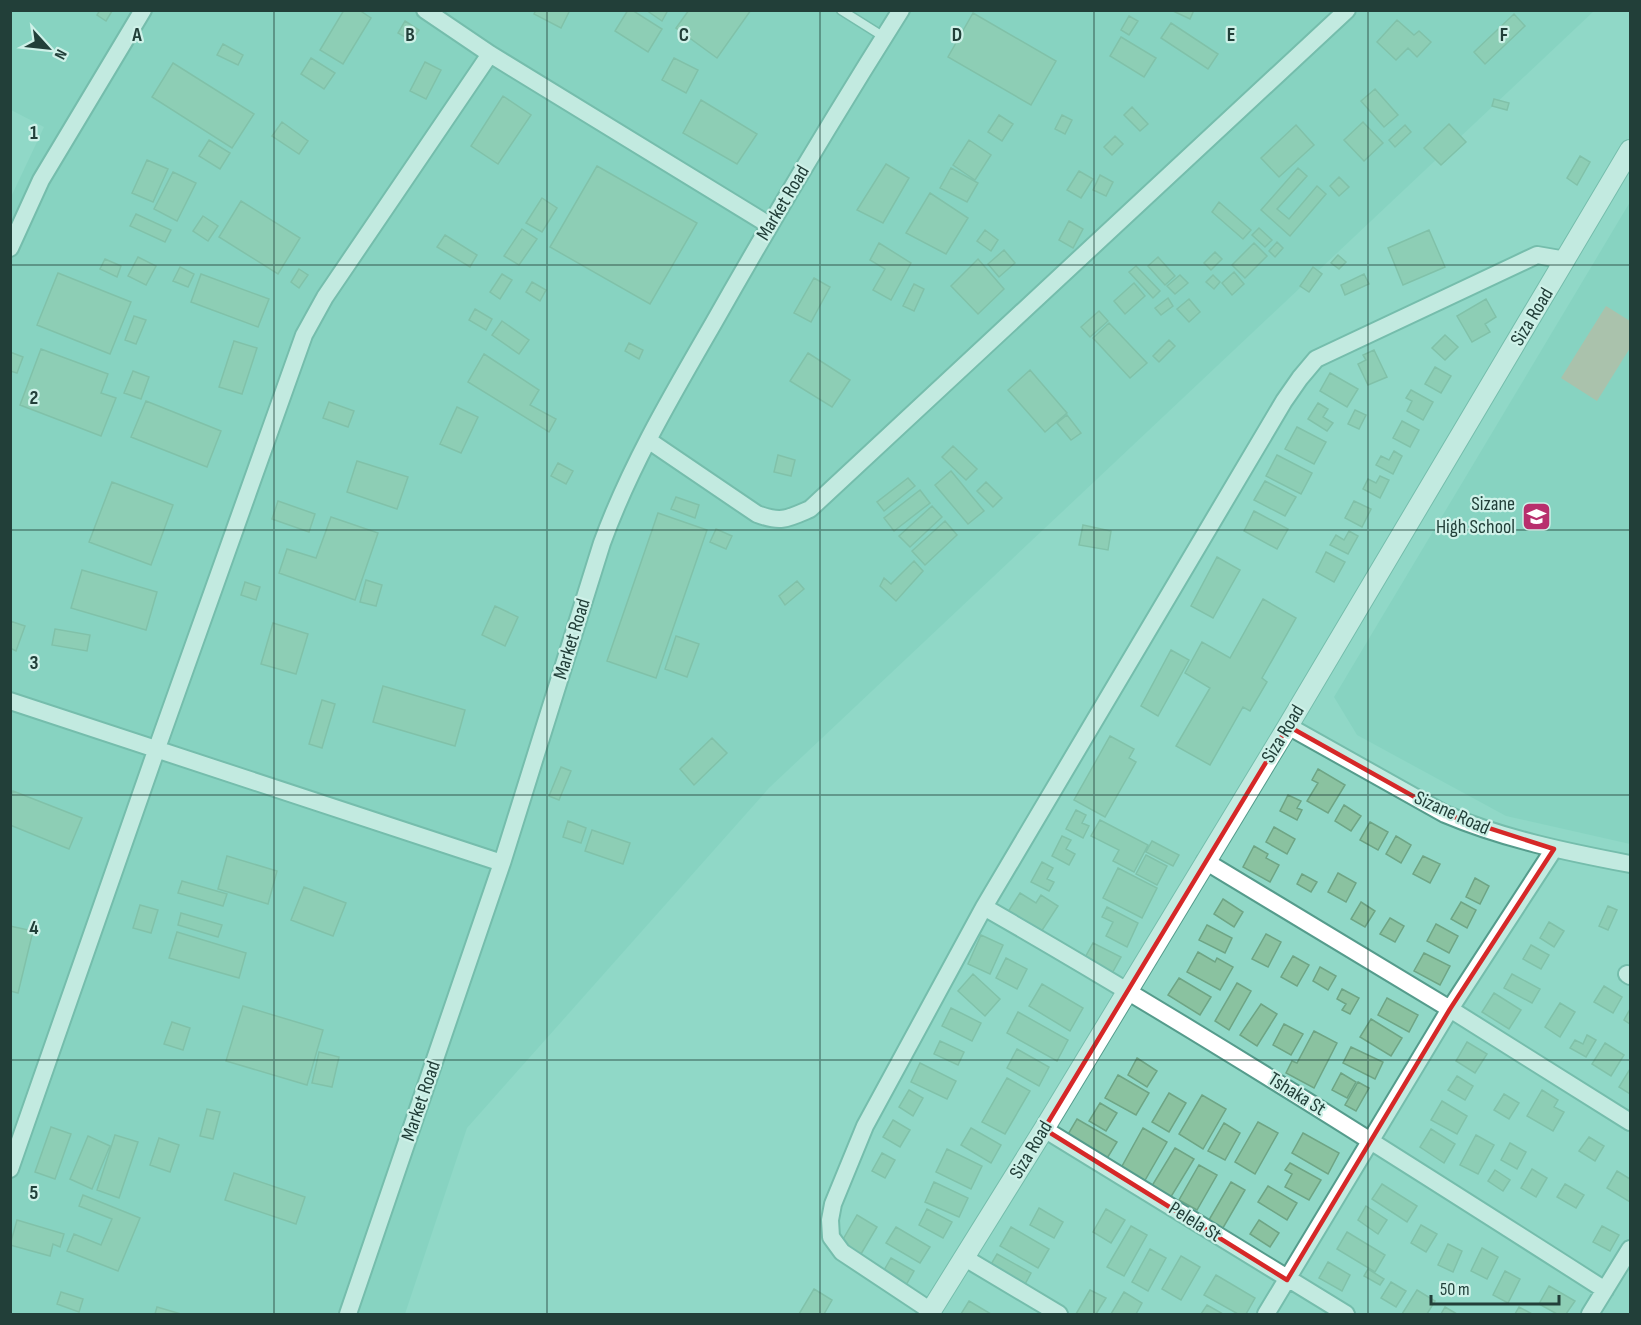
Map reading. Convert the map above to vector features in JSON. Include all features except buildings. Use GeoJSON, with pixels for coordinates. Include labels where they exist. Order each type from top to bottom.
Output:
{"type":"FeatureCollection","features":[{"type":"Feature","properties":{"kind":"street"},"geometry":{"type":"LineString","coordinates":[[10,248],[41,180],[143,10]]}},
{"type":"Feature","properties":{"kind":"street"},"geometry":{"type":"LineString","coordinates":[[425,10],[490,54],[769,225]]}},
{"type":"Feature","properties":{"kind":"street","name":"Market Road"},"geometry":{"type":"LineString","coordinates":[[348,1314],[502,863],[602,543],[616,506],[648,440],[769,225],[901,10]]}},
{"type":"Feature","properties":{"kind":"street"},"geometry":{"type":"LineString","coordinates":[[648,440],[757,514],[785,521],[810,509],[1347,10]]}},
{"type":"Feature","properties":{"kind":"street"},"geometry":{"type":"LineString","coordinates":[[10,1169],[304,335],[325,297],[490,54]]}},
{"type":"Feature","properties":{"kind":"street","name":"Siza Road"},"geometry":{"type":"LineString","coordinates":[[930,1313],[1288,726],[1630,150]]}},
{"type":"Feature","properties":{"kind":"street"},"geometry":{"type":"LineString","coordinates":[[930,1313],[842,1252],[831,1237],[830,1220],[833,1203],[865,1126],[984,907],[1284,401],[1316,359],[1537,255],[1566,260]]}},
{"type":"Feature","properties":{"kind":"street"},"geometry":{"type":"LineString","coordinates":[[10,701],[502,863]]}},
{"type":"Feature","properties":{"kind":"street","name":"Sizane Road"},"geometry":{"type":"LineString","coordinates":[[1288,726],[1444,814],[1496,833],[1554,849],[1630,864]]}},
{"type":"Feature","properties":{"kind":"street"},"geometry":{"type":"LineString","coordinates":[[1266,1314],[1450,1009],[1554,849]]}},
{"type":"Feature","properties":{"kind":"street"},"geometry":{"type":"LineString","coordinates":[[1205,861],[1450,1009],[1630,1122]]}},
{"type":"Feature","properties":{"kind":"street","name":"Tshaka St"},"geometry":{"type":"LineString","coordinates":[[984,907],[1128,990],[1370,1139],[1605,1290]]}},
{"type":"Feature","properties":{"kind":"street","name":"Pelela St"},"geometry":{"type":"LineString","coordinates":[[1044,1129],[1287,1280],[1346,1314]]}},
{"type":"Feature","properties":{"kind":"street"},"geometry":{"type":"LineString","coordinates":[[1590,1314],[1630,1249]]}},
{"type":"Feature","properties":{"kind":"street"},"geometry":{"type":"LineString","coordinates":[[965,1258],[1059,1314]]}},
{"type":"Feature","properties":{"kind":"lane"},"geometry":{"type":"LineString","coordinates":[[842,10],[884,37]]}},
{"type":"Feature","properties":{"kind":"highlighted area"},"geometry":{"type":"Polygon","coordinates":[[[1288,726],[1445,814],[1554,849],[1450,1009],[1287,1280],[1044,1129],[1288,726]]]}},
{"type":"Feature","properties":{"kind":"shaded area"},"geometry":{"type":"Polygon","coordinates":[[[10,11],[1594,11],[769,788],[467,1128],[405,1314],[11,1314],[10,199],[44,127],[11,110],[10,11]]]}},
{"type":"Feature","properties":{"kind":"shaded area","name":"Sizane High School"},"geometry":{"type":"Polygon","coordinates":[[[1630,202],[1630,844],[1506,816],[1357,735],[1334,697],[1630,202]]]}},
{"type":"Feature","properties":{"kind":"shaded area"},"geometry":{"type":"Polygon","coordinates":[[[1606,306],[1630,321],[1630,348],[1597,401],[1561,378],[1606,306]]]}},
{"type":"Feature","properties":{"kind":"place","name":"Sizane High School"},"geometry":{"type":"Point","coordinates":[1536,516]}}]}
